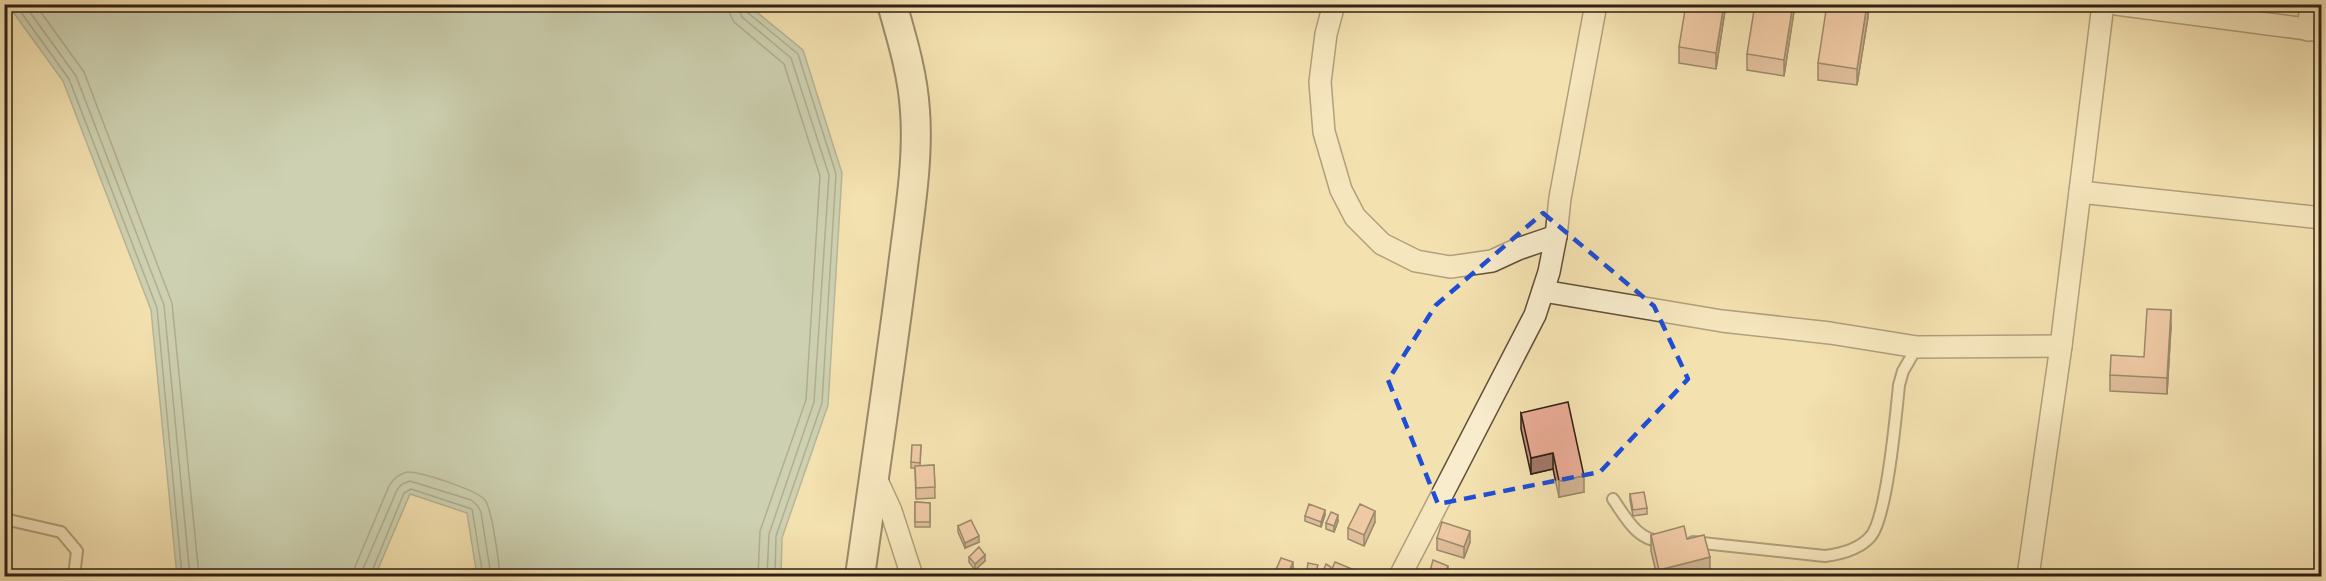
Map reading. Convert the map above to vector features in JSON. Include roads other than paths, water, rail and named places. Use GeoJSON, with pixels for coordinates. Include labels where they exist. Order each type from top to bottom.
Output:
{"type":"FeatureCollection","features":[{"type":"Feature","properties":{"kind":"main road"},"geometry":{"type":"LineString","coordinates":[[860,576],[908,227],[915,122],[912,82],[891,4]]}},
{"type":"Feature","properties":{"kind":"street"},"geometry":{"type":"LineString","coordinates":[[1334,4],[1326,34],[1320,82],[1324,132],[1341,190],[1355,217],[1382,244],[1416,261],[1450,267],[1492,261],[1556,236]]}},
{"type":"Feature","properties":{"kind":"street"},"geometry":{"type":"LineString","coordinates":[[1400,576],[1535,315],[1544,291],[1556,236],[1560,198],[1596,4]]}},
{"type":"Feature","properties":{"kind":"street"},"geometry":{"type":"LineString","coordinates":[[2028,576],[2061,346],[2103,4]]}},
{"type":"Feature","properties":{"kind":"street"},"geometry":{"type":"LineString","coordinates":[[2116,4],[2315,31],[2311,4]]}},
{"type":"Feature","properties":{"kind":"street"},"geometry":{"type":"LineString","coordinates":[[2080,192],[2322,218]]}},
{"type":"Feature","properties":{"kind":"street"},"geometry":{"type":"LineString","coordinates":[[1544,291],[1722,321],[1830,333],[1917,347],[2061,346]]}},
{"type":"Feature","properties":{"kind":"street"},"geometry":{"type":"LineString","coordinates":[[874,474],[891,511],[912,576]]}},
{"type":"Feature","properties":{"kind":"lane"},"geometry":{"type":"LineString","coordinates":[[1613,499],[1638,533],[1647,539],[1656,541],[1708,542],[1825,556],[1837,555],[1859,546],[1871,536],[1879,522],[1899,385],[1903,371],[1917,347]]}},
{"type":"Feature","properties":{"kind":"lane"},"geometry":{"type":"LineString","coordinates":[[4,523],[13,521],[61,532],[77,551],[74,576]]}},
{"type":"Feature","properties":{"kind":"water"},"geometry":{"type":"Polygon","coordinates":[[[8,5],[748,5],[803,50],[842,173],[828,405],[782,538],[781,576],[477,576],[467,513],[410,494],[375,576],[177,576],[151,310],[63,81],[8,5]]]}}]}
